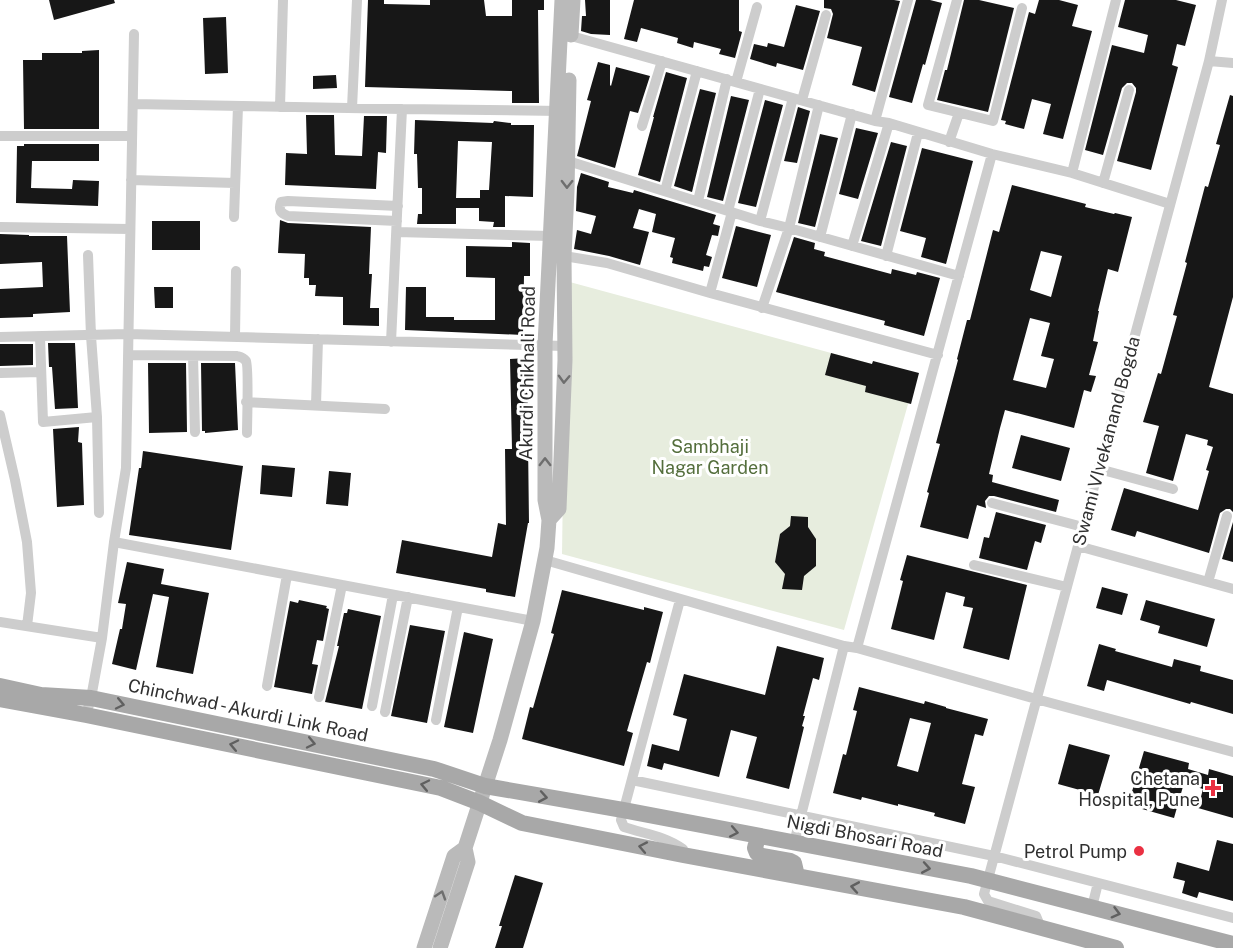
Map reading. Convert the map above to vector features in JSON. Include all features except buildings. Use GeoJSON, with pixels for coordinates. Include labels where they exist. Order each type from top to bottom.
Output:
{"type":"FeatureCollection","features":[{"type":"Feature","properties":{"kind":"main road"},"geometry":{"type":"LineString","coordinates":[[549,520],[559,509],[565,346],[557,257],[568,161],[563,111],[566,34],[562,0]]}},
{"type":"Feature","properties":{"kind":"main road"},"geometry":{"type":"LineString","coordinates":[[566,34],[573,0]]}},
{"type":"Feature","properties":{"kind":"main road","name":"Akurdi Chikhali Road"},"geometry":{"type":"LineString","coordinates":[[465,848],[500,740],[534,621],[545,560],[549,520],[545,500],[544,345],[557,257],[551,236],[563,111]]}},
{"type":"Feature","properties":{"kind":"main road","name":"Chinchwad - Akurdi Link Road"},"geometry":{"type":"LineString","coordinates":[[0,686],[41,695],[91,698],[434,768],[485,786]]}},
{"type":"Feature","properties":{"kind":"main road","name":"Chinchwad - Akurdi Link Road"},"geometry":{"type":"LineString","coordinates":[[0,699],[441,788],[480,803]]}},
{"type":"Feature","properties":{"kind":"main road","name":"Nigdi Bhosari Road"},"geometry":{"type":"LineString","coordinates":[[485,786],[971,876],[1233,944]]}},
{"type":"Feature","properties":{"kind":"main road"},"geometry":{"type":"LineString","coordinates":[[480,803],[522,823],[964,907],[1116,948]]}},
{"type":"Feature","properties":{"kind":"main road"},"geometry":{"type":"LineString","coordinates":[[758,836],[755,848],[757,853],[790,861],[794,864],[797,876]]}},
{"type":"Feature","properties":{"kind":"main road"},"geometry":{"type":"LineString","coordinates":[[424,948],[454,856],[465,848],[468,862],[440,948]]}},
{"type":"Feature","properties":{"kind":"street"},"geometry":{"type":"LineString","coordinates":[[280,107],[283,0]]}},
{"type":"Feature","properties":{"kind":"street"},"geometry":{"type":"LineString","coordinates":[[352,108],[357,0]]}},
{"type":"Feature","properties":{"kind":"street"},"geometry":{"type":"LineString","coordinates":[[875,121],[908,0]]}},
{"type":"Feature","properties":{"kind":"street"},"geometry":{"type":"LineString","coordinates":[[957,0],[928,105],[993,121],[1022,8]]}},
{"type":"Feature","properties":{"kind":"street"},"geometry":{"type":"LineString","coordinates":[[1072,173],[1116,0]]}},
{"type":"Feature","properties":{"kind":"street","name":"Swami VIvekanand Bogda"},"geometry":{"type":"LineString","coordinates":[[987,880],[1209,61],[1222,0]]}},
{"type":"Feature","properties":{"kind":"street"},"geometry":{"type":"LineString","coordinates":[[698,201],[731,80],[757,7]]}},
{"type":"Feature","properties":{"kind":"street"},"geometry":{"type":"LineString","coordinates":[[760,221],[797,99],[826,15]]}},
{"type":"Feature","properties":{"kind":"street"},"geometry":{"type":"LineString","coordinates":[[86,715],[102,638],[126,468],[134,34]]}},
{"type":"Feature","properties":{"kind":"street"},"geometry":{"type":"LineString","coordinates":[[566,34],[889,123],[992,154],[1072,173],[1170,204]]}},
{"type":"Feature","properties":{"kind":"street"},"geometry":{"type":"LineString","coordinates":[[642,126],[662,61]]}},
{"type":"Feature","properties":{"kind":"street"},"geometry":{"type":"LineString","coordinates":[[1209,61],[1233,63]]}},
{"type":"Feature","properties":{"kind":"street"},"geometry":{"type":"LineString","coordinates":[[665,191],[697,71]]}},
{"type":"Feature","properties":{"kind":"street"},"geometry":{"type":"LineString","coordinates":[[710,293],[760,88]]}},
{"type":"Feature","properties":{"kind":"street"},"geometry":{"type":"LineString","coordinates":[[1103,183],[1129,90]]}},
{"type":"Feature","properties":{"kind":"street"},"geometry":{"type":"LineString","coordinates":[[133,104],[563,111]]}},
{"type":"Feature","properties":{"kind":"street"},"geometry":{"type":"LineString","coordinates":[[762,308],[789,228],[819,105]]}},
{"type":"Feature","properties":{"kind":"street"},"geometry":{"type":"LineString","coordinates":[[234,217],[238,106]]}},
{"type":"Feature","properties":{"kind":"street"},"geometry":{"type":"LineString","coordinates":[[391,342],[402,109]]}},
{"type":"Feature","properties":{"kind":"street"},"geometry":{"type":"LineString","coordinates":[[949,142],[959,113]]}},
{"type":"Feature","properties":{"kind":"street"},"geometry":{"type":"LineString","coordinates":[[820,237],[852,114]]}},
{"type":"Feature","properties":{"kind":"street"},"geometry":{"type":"LineString","coordinates":[[852,246],[889,123]]}},
{"type":"Feature","properties":{"kind":"street"},"geometry":{"type":"LineString","coordinates":[[885,255],[918,133]]}},
{"type":"Feature","properties":{"kind":"street"},"geometry":{"type":"LineString","coordinates":[[0,136],[132,136]]}},
{"type":"Feature","properties":{"kind":"street"},"geometry":{"type":"LineString","coordinates":[[858,648],[992,154]]}},
{"type":"Feature","properties":{"kind":"street"},"geometry":{"type":"LineString","coordinates":[[568,161],[760,221],[959,276]]}},
{"type":"Feature","properties":{"kind":"street"},"geometry":{"type":"LineString","coordinates":[[131,180],[235,183]]}},
{"type":"Feature","properties":{"kind":"street"},"geometry":{"type":"LineString","coordinates":[[398,206],[283,201],[279,207],[282,214],[288,216],[551,236]]}},
{"type":"Feature","properties":{"kind":"street"},"geometry":{"type":"LineString","coordinates":[[0,227],[130,229]]}},
{"type":"Feature","properties":{"kind":"street"},"geometry":{"type":"LineString","coordinates":[[88,255],[97,417],[99,513]]}},
{"type":"Feature","properties":{"kind":"street"},"geometry":{"type":"LineString","coordinates":[[557,257],[608,263],[762,308],[938,355]]}},
{"type":"Feature","properties":{"kind":"street"},"geometry":{"type":"LineString","coordinates":[[235,337],[236,271]]}},
{"type":"Feature","properties":{"kind":"street"},"geometry":{"type":"LineString","coordinates":[[0,337],[128,334],[565,346]]}},
{"type":"Feature","properties":{"kind":"street"},"geometry":{"type":"LineString","coordinates":[[39,337],[43,422],[97,417]]}},
{"type":"Feature","properties":{"kind":"street"},"geometry":{"type":"LineString","coordinates":[[316,405],[318,339]]}},
{"type":"Feature","properties":{"kind":"street"},"geometry":{"type":"LineString","coordinates":[[128,356],[243,358],[246,360],[248,373],[247,433]]}},
{"type":"Feature","properties":{"kind":"street"},"geometry":{"type":"LineString","coordinates":[[193,356],[195,432]]}},
{"type":"Feature","properties":{"kind":"street"},"geometry":{"type":"LineString","coordinates":[[0,373],[40,372]]}},
{"type":"Feature","properties":{"kind":"street"},"geometry":{"type":"LineString","coordinates":[[246,402],[385,409]]}},
{"type":"Feature","properties":{"kind":"street"},"geometry":{"type":"LineString","coordinates":[[0,415],[27,542],[31,593],[27,626]]}},
{"type":"Feature","properties":{"kind":"street"},"geometry":{"type":"LineString","coordinates":[[1099,468],[1173,489]]}},
{"type":"Feature","properties":{"kind":"street"},"geometry":{"type":"LineString","coordinates":[[992,504],[1083,527]]}},
{"type":"Feature","properties":{"kind":"street"},"geometry":{"type":"LineString","coordinates":[[1208,582],[1227,516]]}},
{"type":"Feature","properties":{"kind":"street"},"geometry":{"type":"LineString","coordinates":[[114,542],[534,621]]}},
{"type":"Feature","properties":{"kind":"street"},"geometry":{"type":"LineString","coordinates":[[1078,546],[1233,589]]}},
{"type":"Feature","properties":{"kind":"street"},"geometry":{"type":"LineString","coordinates":[[545,560],[844,646],[1233,752]]}},
{"type":"Feature","properties":{"kind":"street"},"geometry":{"type":"LineString","coordinates":[[974,565],[1066,588]]}},
{"type":"Feature","properties":{"kind":"street"},"geometry":{"type":"LineString","coordinates":[[267,686],[287,574]]}},
{"type":"Feature","properties":{"kind":"street"},"geometry":{"type":"LineString","coordinates":[[319,697],[342,585]]}},
{"type":"Feature","properties":{"kind":"street"},"geometry":{"type":"LineString","coordinates":[[372,706],[393,595]]}},
{"type":"Feature","properties":{"kind":"street"},"geometry":{"type":"LineString","coordinates":[[385,712],[408,597]]}},
{"type":"Feature","properties":{"kind":"street"},"geometry":{"type":"LineString","coordinates":[[680,600],[621,820],[624,827],[669,840],[683,849],[683,855]]}},
{"type":"Feature","properties":{"kind":"street"},"geometry":{"type":"LineString","coordinates":[[436,720],[458,607]]}},
{"type":"Feature","properties":{"kind":"street"},"geometry":{"type":"LineString","coordinates":[[0,622],[102,638]]}},
{"type":"Feature","properties":{"kind":"street"},"geometry":{"type":"LineString","coordinates":[[794,843],[844,646]]}},
{"type":"Feature","properties":{"kind":"street"},"geometry":{"type":"LineString","coordinates":[[632,780],[994,856],[1233,918]]}},
{"type":"Feature","properties":{"kind":"street"},"geometry":{"type":"LineString","coordinates":[[987,880],[984,894],[987,901],[1036,916],[1041,927]]}},
{"type":"Feature","properties":{"kind":"street"},"geometry":{"type":"LineString","coordinates":[[1092,907],[1098,883]]}},
{"type":"Feature","properties":{"kind":"green space","name":"Sambhaji Nagar Garden"},"geometry":{"type":"Polygon","coordinates":[[[566,281],[916,376],[844,630],[562,554],[566,281]]]}},
{"type":"Feature","properties":{"kind":"place","name":"Chetana Hospital, Pune"},"geometry":{"type":"Point","coordinates":[1213,788]}},
{"type":"Feature","properties":{"kind":"place","name":"Petrol Pump"},"geometry":{"type":"Point","coordinates":[1139,851]}}]}
